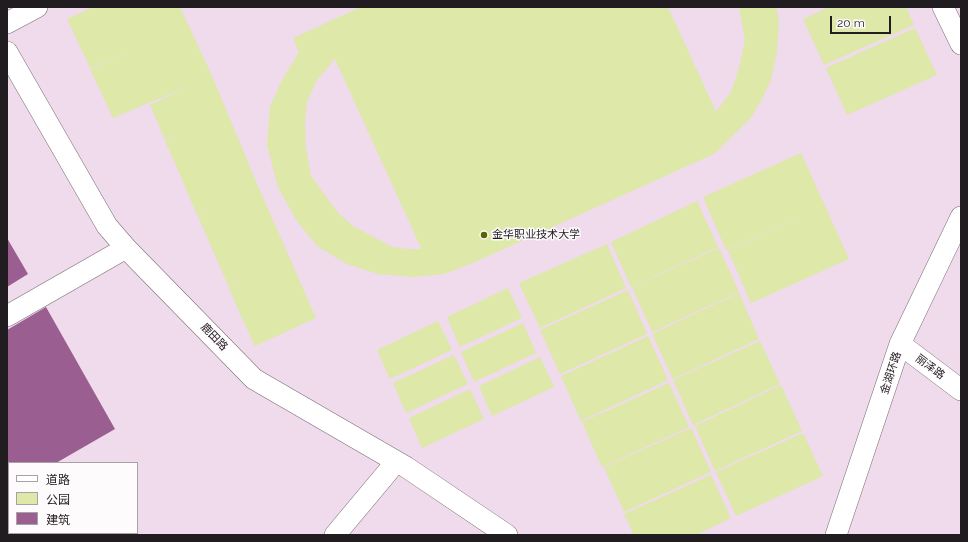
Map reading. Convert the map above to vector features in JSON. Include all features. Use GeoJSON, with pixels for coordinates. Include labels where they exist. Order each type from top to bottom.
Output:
{"type":"FeatureCollection","features":[{"type":"Feature","properties":{"kind":"street"},"geometry":{"type":"LineString","coordinates":[[7,23],[37,7]]}},
{"type":"Feature","properties":{"kind":"street"},"geometry":{"type":"LineString","coordinates":[[943,7],[961,44]]}},
{"type":"Feature","properties":{"kind":"street","name":"鹿田路"},"geometry":{"type":"LineString","coordinates":[[7,52],[107,226],[126,248],[254,379],[396,462],[506,535]]}},
{"type":"Feature","properties":{"kind":"street","name":"金湖环路"},"geometry":{"type":"LineString","coordinates":[[836,535],[900,344],[961,217]]}},
{"type":"Feature","properties":{"kind":"street"},"geometry":{"type":"LineString","coordinates":[[7,316],[126,248]]}},
{"type":"Feature","properties":{"kind":"street","name":"丽泽路"},"geometry":{"type":"LineString","coordinates":[[900,344],[961,390]]}},
{"type":"Feature","properties":{"kind":"street"},"geometry":{"type":"LineString","coordinates":[[335,535],[396,462]]}},
{"type":"Feature","properties":{"kind":"shaded area","name":"金华职业技术大学"},"geometry":{"type":"Polygon","coordinates":[[[7,7],[961,7],[961,535],[7,535],[7,7]]]}},
{"type":"Feature","properties":{"kind":"green space"},"geometry":{"type":"Polygon","coordinates":[[[93,7],[180,7],[212,76],[316,318],[255,346],[228,286],[248,276],[228,285],[197,214],[209,208],[196,213],[165,141],[177,135],[165,140],[150,105],[189,86],[113,118],[90,69],[132,50],[90,68],[67,19],[93,7]]]}},
{"type":"Feature","properties":{"kind":"green space"},"geometry":{"type":"Polygon","coordinates":[[[361,7],[668,7],[716,112],[731,92],[739,68],[745,39],[739,7],[776,7],[779,19],[777,52],[771,80],[761,101],[750,119],[714,154],[473,263],[444,274],[413,277],[378,274],[347,264],[317,246],[297,221],[278,187],[267,145],[270,107],[281,82],[299,52],[293,38],[361,7]],[[335,59],[317,80],[307,102],[305,124],[306,148],[311,176],[338,213],[353,226],[392,247],[408,249],[421,248],[335,59]]]}},
{"type":"Feature","properties":{"kind":"green space"},"geometry":{"type":"Polygon","coordinates":[[[829,7],[906,7],[914,25],[824,65],[803,19],[829,7]]]}},
{"type":"Feature","properties":{"kind":"green space"},"geometry":{"type":"Polygon","coordinates":[[[915,28],[937,75],[847,115],[826,68],[915,28]]]}},
{"type":"Feature","properties":{"kind":"green space"},"geometry":{"type":"Polygon","coordinates":[[[801,153],[849,259],[751,303],[728,250],[823,207],[726,250],[703,197],[801,153]]]}},
{"type":"Feature","properties":{"kind":"green space"},"geometry":{"type":"Polygon","coordinates":[[[697,201],[718,247],[631,287],[611,242],[697,201]]]}},
{"type":"Feature","properties":{"kind":"green space"},"geometry":{"type":"Polygon","coordinates":[[[607,244],[626,288],[540,328],[519,283],[607,244]]]}},
{"type":"Feature","properties":{"kind":"green space"},"geometry":{"type":"Polygon","coordinates":[[[719,248],[739,292],[652,332],[632,287],[719,248]]]}},
{"type":"Feature","properties":{"kind":"green space"},"geometry":{"type":"Polygon","coordinates":[[[508,288],[522,318],[460,347],[447,317],[508,288]]]}},
{"type":"Feature","properties":{"kind":"green space"},"geometry":{"type":"Polygon","coordinates":[[[628,290],[647,334],[560,374],[540,330],[628,290]]]}},
{"type":"Feature","properties":{"kind":"green space"},"geometry":{"type":"Polygon","coordinates":[[[739,293],[759,339],[673,379],[652,334],[739,293]]]}},
{"type":"Feature","properties":{"kind":"green space"},"geometry":{"type":"Polygon","coordinates":[[[438,321],[452,350],[390,379],[377,350],[438,321]]]}},
{"type":"Feature","properties":{"kind":"green space"},"geometry":{"type":"Polygon","coordinates":[[[523,323],[536,353],[474,382],[461,352],[523,323]]]}},
{"type":"Feature","properties":{"kind":"green space"},"geometry":{"type":"Polygon","coordinates":[[[648,336],[668,380],[581,421],[561,376],[648,336]]]}},
{"type":"Feature","properties":{"kind":"green space"},"geometry":{"type":"Polygon","coordinates":[[[760,341],[780,384],[693,425],[673,380],[760,341]]]}},
{"type":"Feature","properties":{"kind":"green space"},"geometry":{"type":"Polygon","coordinates":[[[454,355],[468,384],[406,413],[393,383],[454,355]]]}},
{"type":"Feature","properties":{"kind":"green space"},"geometry":{"type":"Polygon","coordinates":[[[540,357],[554,387],[492,416],[479,386],[540,357]]]}},
{"type":"Feature","properties":{"kind":"green space"},"geometry":{"type":"Polygon","coordinates":[[[669,383],[689,427],[602,467],[582,422],[669,383]]]}},
{"type":"Feature","properties":{"kind":"green space"},"geometry":{"type":"Polygon","coordinates":[[[781,385],[802,431],[715,471],[695,426],[781,385]]]}},
{"type":"Feature","properties":{"kind":"green space"},"geometry":{"type":"Polygon","coordinates":[[[470,389],[484,419],[422,448],[409,418],[470,389]]]}},
{"type":"Feature","properties":{"kind":"green space"},"geometry":{"type":"Polygon","coordinates":[[[691,428],[711,472],[624,512],[604,467],[691,428]]]}},
{"type":"Feature","properties":{"kind":"green space"},"geometry":{"type":"Polygon","coordinates":[[[803,433],[823,476],[736,516],[716,472],[803,433]]]}},
{"type":"Feature","properties":{"kind":"green space"},"geometry":{"type":"Polygon","coordinates":[[[711,475],[731,518],[696,535],[634,535],[624,514],[711,475]]]}},
{"type":"Feature","properties":{"kind":"building"},"geometry":{"type":"Polygon","coordinates":[[[7,238],[28,274],[7,287],[7,238]]]}},
{"type":"Feature","properties":{"kind":"building"},"geometry":{"type":"Polygon","coordinates":[[[46,307],[115,429],[58,462],[7,463],[7,330],[46,307]]]}},
{"type":"Feature","properties":{"kind":"place","name":"金华职业技术大学"},"geometry":{"type":"Point","coordinates":[484,235]}}]}
